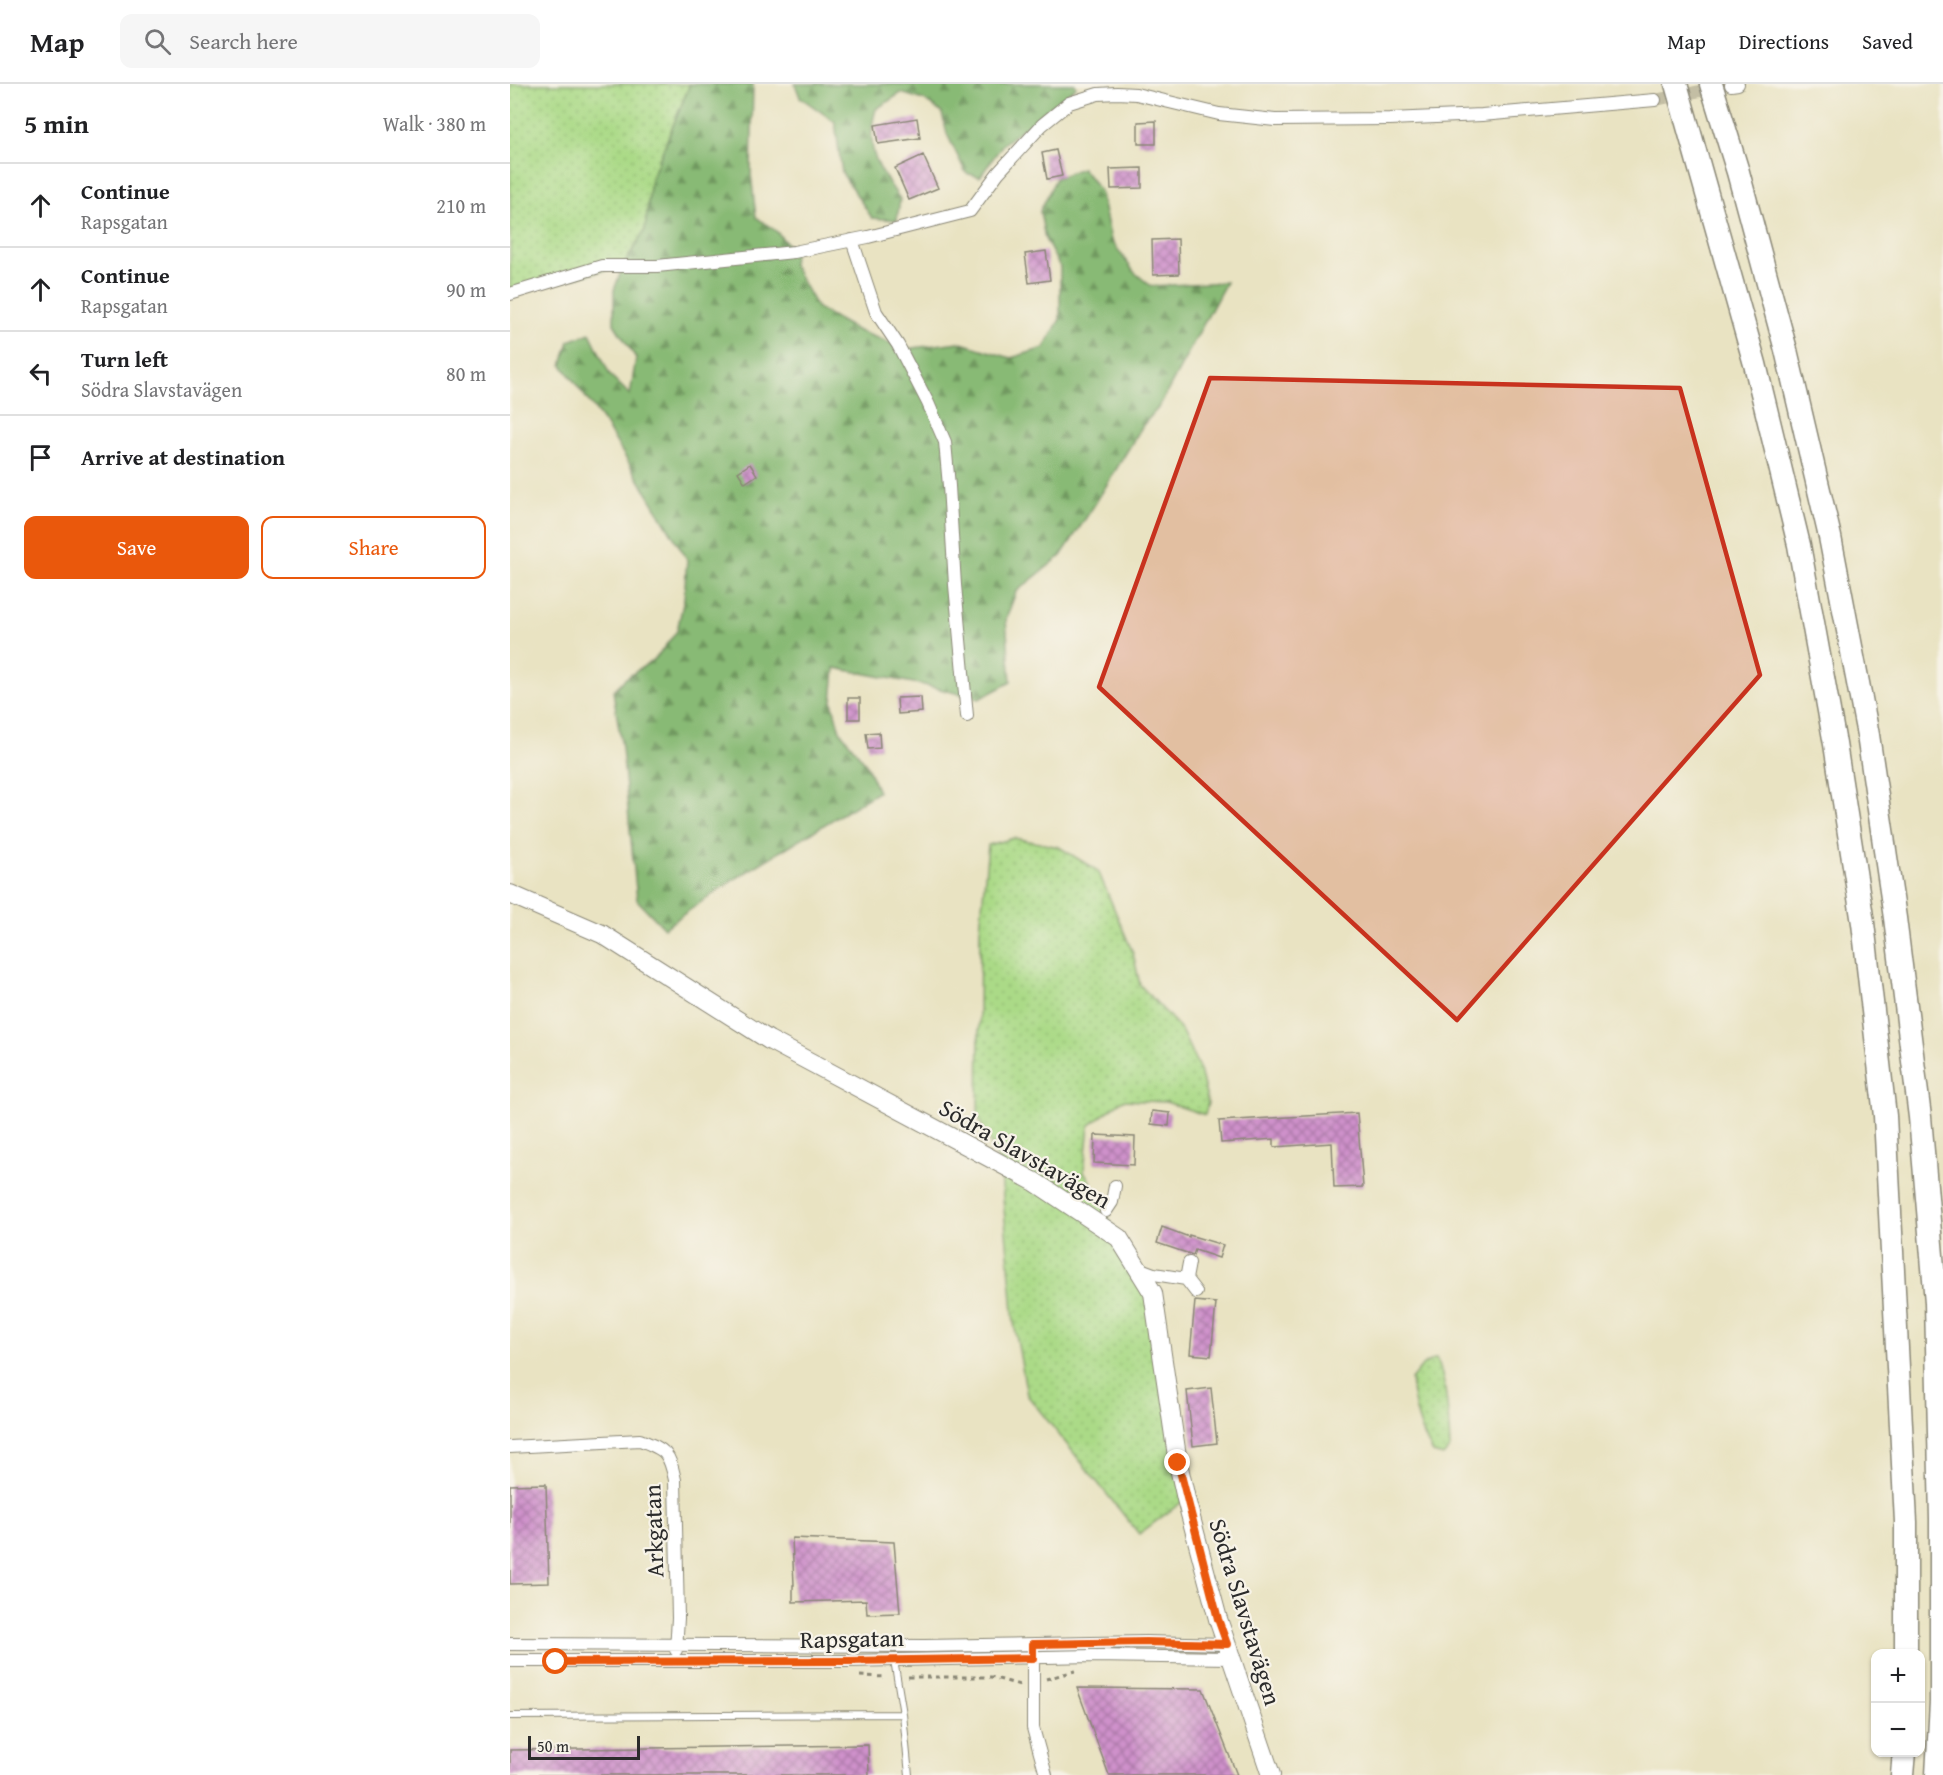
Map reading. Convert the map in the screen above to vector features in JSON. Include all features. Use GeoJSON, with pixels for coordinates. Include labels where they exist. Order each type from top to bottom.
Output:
{"type":"FeatureCollection","features":[{"type":"Feature","properties":{"kind":"highway"},"geometry":{"type":"LineString","coordinates":[[1676,84],[1755,364],[1799,545],[1835,744],[1863,923],[1885,1116],[1906,1522],[1906,1649]]}},
{"type":"Feature","properties":{"kind":"highway"},"geometry":{"type":"LineString","coordinates":[[1727,84],[1738,172],[1786,350],[1830,537],[1868,735],[1895,918],[1920,1117],[1936,1302],[1941,1519],[1941,1702],[1937,1775]]}},
{"type":"Feature","properties":{"kind":"highway"},"geometry":{"type":"LineString","coordinates":[[1902,1775],[1904,1757]]}},
{"type":"Feature","properties":{"kind":"street"},"geometry":{"type":"LineString","coordinates":[[510,294],[602,266],[657,266],[782,253],[852,240],[970,211],[998,173],[1042,124],[1069,103],[1098,94],[1136,94],[1219,114],[1275,120],[1482,115],[1655,100]]}},
{"type":"Feature","properties":{"kind":"street"},"geometry":{"type":"LineString","coordinates":[[852,240],[876,312],[898,345],[945,442],[967,716]]}},
{"type":"Feature","properties":{"kind":"street","name":"Södra Slavstavägen"},"geometry":{"type":"LineString","coordinates":[[510,894],[602,934],[769,1040],[1035,1182],[1119,1238],[1153,1293],[1178,1463],[1218,1619],[1271,1775]]}},
{"type":"Feature","properties":{"kind":"street"},"geometry":{"type":"LineString","coordinates":[[1106,1211],[1112,1202],[1115,1186]]}},
{"type":"Feature","properties":{"kind":"street"},"geometry":{"type":"LineString","coordinates":[[1186,1279],[1189,1263]]}},
{"type":"Feature","properties":{"kind":"street"},"geometry":{"type":"LineString","coordinates":[[1138,1268],[1154,1274],[1186,1279],[1196,1292]]}},
{"type":"Feature","properties":{"kind":"street","name":"Arkgatan"},"geometry":{"type":"LineString","coordinates":[[510,1447],[640,1440],[657,1447],[671,1459],[675,1480],[676,1661]]}},
{"type":"Feature","properties":{"kind":"street","name":"Rapsgatan"},"geometry":{"type":"LineString","coordinates":[[510,1644],[893,1645],[1146,1642],[1229,1651]]}},
{"type":"Feature","properties":{"kind":"street"},"geometry":{"type":"LineString","coordinates":[[1033,1644],[1033,1728],[1046,1775]]}},
{"type":"Feature","properties":{"kind":"street"},"geometry":{"type":"LineString","coordinates":[[893,1645],[894,1659]]}},
{"type":"Feature","properties":{"kind":"street","name":"Rapsgatan"},"geometry":{"type":"LineString","coordinates":[[510,1662],[1033,1658],[1229,1651]]}},
{"type":"Feature","properties":{"kind":"lane"},"geometry":{"type":"LineString","coordinates":[[894,1659],[903,1714],[909,1775]]}},
{"type":"Feature","properties":{"kind":"lane"},"geometry":{"type":"LineString","coordinates":[[510,1716],[903,1714]]}},
{"type":"Feature","properties":{"kind":"highlighted area"},"geometry":{"type":"Polygon","coordinates":[[[1210,378],[1680,388],[1760,675],[1457,1020],[1099,687],[1210,378]]]}},
{"type":"Feature","properties":{"kind":"green space"},"geometry":{"type":"Polygon","coordinates":[[[510,84],[690,84],[651,180],[645,230],[623,266],[510,294],[510,84]]]}},
{"type":"Feature","properties":{"kind":"green space"},"geometry":{"type":"Polygon","coordinates":[[[690,84],[753,84],[751,174],[756,217],[776,231],[794,252],[793,265],[817,308],[856,330],[906,349],[958,342],[1011,358],[1044,348],[1060,319],[1060,267],[1045,239],[1040,211],[1056,178],[1082,168],[1100,191],[1111,240],[1134,272],[1151,286],[1226,282],[1159,407],[1143,425],[1061,556],[1016,592],[1006,619],[1011,682],[979,699],[924,685],[835,668],[832,702],[840,731],[866,764],[878,792],[730,882],[664,928],[637,900],[622,748],[613,691],[626,678],[655,659],[677,631],[684,599],[687,559],[604,422],[562,365],[569,341],[590,333],[610,375],[630,395],[636,358],[614,324],[614,290],[623,266],[645,230],[651,180],[690,84]]]}},
{"type":"Feature","properties":{"kind":"green space"},"geometry":{"type":"Polygon","coordinates":[[[795,84],[1075,84],[1076,87],[1003,144],[980,177],[966,173],[947,134],[942,113],[924,100],[901,93],[876,109],[871,136],[872,147],[879,167],[900,199],[897,220],[872,218],[842,173],[835,122],[800,97],[795,84]]]}},
{"type":"Feature","properties":{"kind":"green space"},"geometry":{"type":"Polygon","coordinates":[[[1014,838],[1059,847],[1098,871],[1133,953],[1140,985],[1180,1028],[1200,1070],[1208,1103],[1205,1115],[1166,1102],[1123,1100],[1089,1126],[1084,1171],[1119,1238],[1153,1293],[1186,1499],[1139,1534],[1027,1395],[1014,1323],[1000,1163],[978,1117],[980,929],[988,845],[1014,838]]]}},
{"type":"Feature","properties":{"kind":"green space"},"geometry":{"type":"Polygon","coordinates":[[[1436,1358],[1443,1378],[1449,1427],[1450,1448],[1443,1456],[1433,1453],[1424,1435],[1416,1409],[1411,1380],[1423,1365],[1436,1358]]]}},
{"type":"Feature","properties":{"kind":"building"},"geometry":{"type":"Polygon","coordinates":[[[917,118],[920,138],[878,144],[875,125],[917,118]]]}},
{"type":"Feature","properties":{"kind":"building"},"geometry":{"type":"Polygon","coordinates":[[[1156,121],[1156,144],[1138,144],[1138,122],[1156,121]]]}},
{"type":"Feature","properties":{"kind":"building"},"geometry":{"type":"Polygon","coordinates":[[[1056,150],[1062,176],[1047,179],[1042,153],[1056,150]]]}},
{"type":"Feature","properties":{"kind":"building"},"geometry":{"type":"Polygon","coordinates":[[[923,155],[938,188],[909,200],[895,168],[923,155]]]}},
{"type":"Feature","properties":{"kind":"building"},"geometry":{"type":"Polygon","coordinates":[[[1142,168],[1142,188],[1111,189],[1110,169],[1142,168]]]}},
{"type":"Feature","properties":{"kind":"building"},"geometry":{"type":"Polygon","coordinates":[[[1178,239],[1179,274],[1153,275],[1152,240],[1178,239]]]}},
{"type":"Feature","properties":{"kind":"building"},"geometry":{"type":"Polygon","coordinates":[[[1046,251],[1050,280],[1029,283],[1025,254],[1046,251]]]}},
{"type":"Feature","properties":{"kind":"building"},"geometry":{"type":"Polygon","coordinates":[[[750,464],[757,475],[745,483],[738,472],[750,464]]]}},
{"type":"Feature","properties":{"kind":"building"},"geometry":{"type":"Polygon","coordinates":[[[921,697],[922,712],[898,714],[897,698],[921,697]]]}},
{"type":"Feature","properties":{"kind":"building"},"geometry":{"type":"Polygon","coordinates":[[[848,698],[860,698],[860,719],[848,719],[848,698]]]}},
{"type":"Feature","properties":{"kind":"building"},"geometry":{"type":"Polygon","coordinates":[[[879,732],[880,748],[868,749],[866,733],[879,732]]]}},
{"type":"Feature","properties":{"kind":"building"},"geometry":{"type":"Polygon","coordinates":[[[1152,1111],[1170,1113],[1169,1126],[1151,1124],[1152,1111]]]}},
{"type":"Feature","properties":{"kind":"building"},"geometry":{"type":"Polygon","coordinates":[[[1357,1113],[1363,1187],[1334,1188],[1332,1143],[1274,1147],[1274,1139],[1221,1143],[1219,1121],[1357,1113]]]}},
{"type":"Feature","properties":{"kind":"building"},"geometry":{"type":"Polygon","coordinates":[[[1095,1135],[1135,1137],[1134,1165],[1094,1163],[1095,1135]]]}},
{"type":"Feature","properties":{"kind":"building"},"geometry":{"type":"Polygon","coordinates":[[[1162,1227],[1189,1237],[1189,1235],[1223,1245],[1219,1258],[1195,1250],[1193,1255],[1157,1243],[1162,1227]]]}},
{"type":"Feature","properties":{"kind":"building"},"geometry":{"type":"Polygon","coordinates":[[[1195,1301],[1216,1303],[1211,1356],[1190,1354],[1195,1301]]]}},
{"type":"Feature","properties":{"kind":"building"},"geometry":{"type":"Polygon","coordinates":[[[1211,1388],[1217,1443],[1193,1446],[1187,1391],[1211,1388]]]}},
{"type":"Feature","properties":{"kind":"building"},"geometry":{"type":"Polygon","coordinates":[[[546,1484],[549,1583],[510,1584],[510,1485],[546,1484]]]}},
{"type":"Feature","properties":{"kind":"building"},"geometry":{"type":"Polygon","coordinates":[[[792,1538],[894,1542],[900,1613],[867,1614],[866,1600],[793,1602],[792,1538]]]}},
{"type":"Feature","properties":{"kind":"building"},"geometry":{"type":"Polygon","coordinates":[[[1077,1688],[1203,1689],[1237,1775],[1109,1775],[1077,1688]]]}},
{"type":"Feature","properties":{"kind":"building"},"geometry":{"type":"Polygon","coordinates":[[[868,1745],[869,1775],[510,1775],[510,1750],[868,1745]]]}},
{"type":"Feature","properties":{"kind":"tunnel"},"geometry":{"type":"LineString","coordinates":[[1655,100],[1716,88]]}},
{"type":"Feature","properties":{"kind":"route"},"geometry":{"type":"LineString","coordinates":[[556,1662],[1033,1658],[1033,1644],[1146,1642],[1227,1644],[1218,1619],[1178,1463]]}}]}
